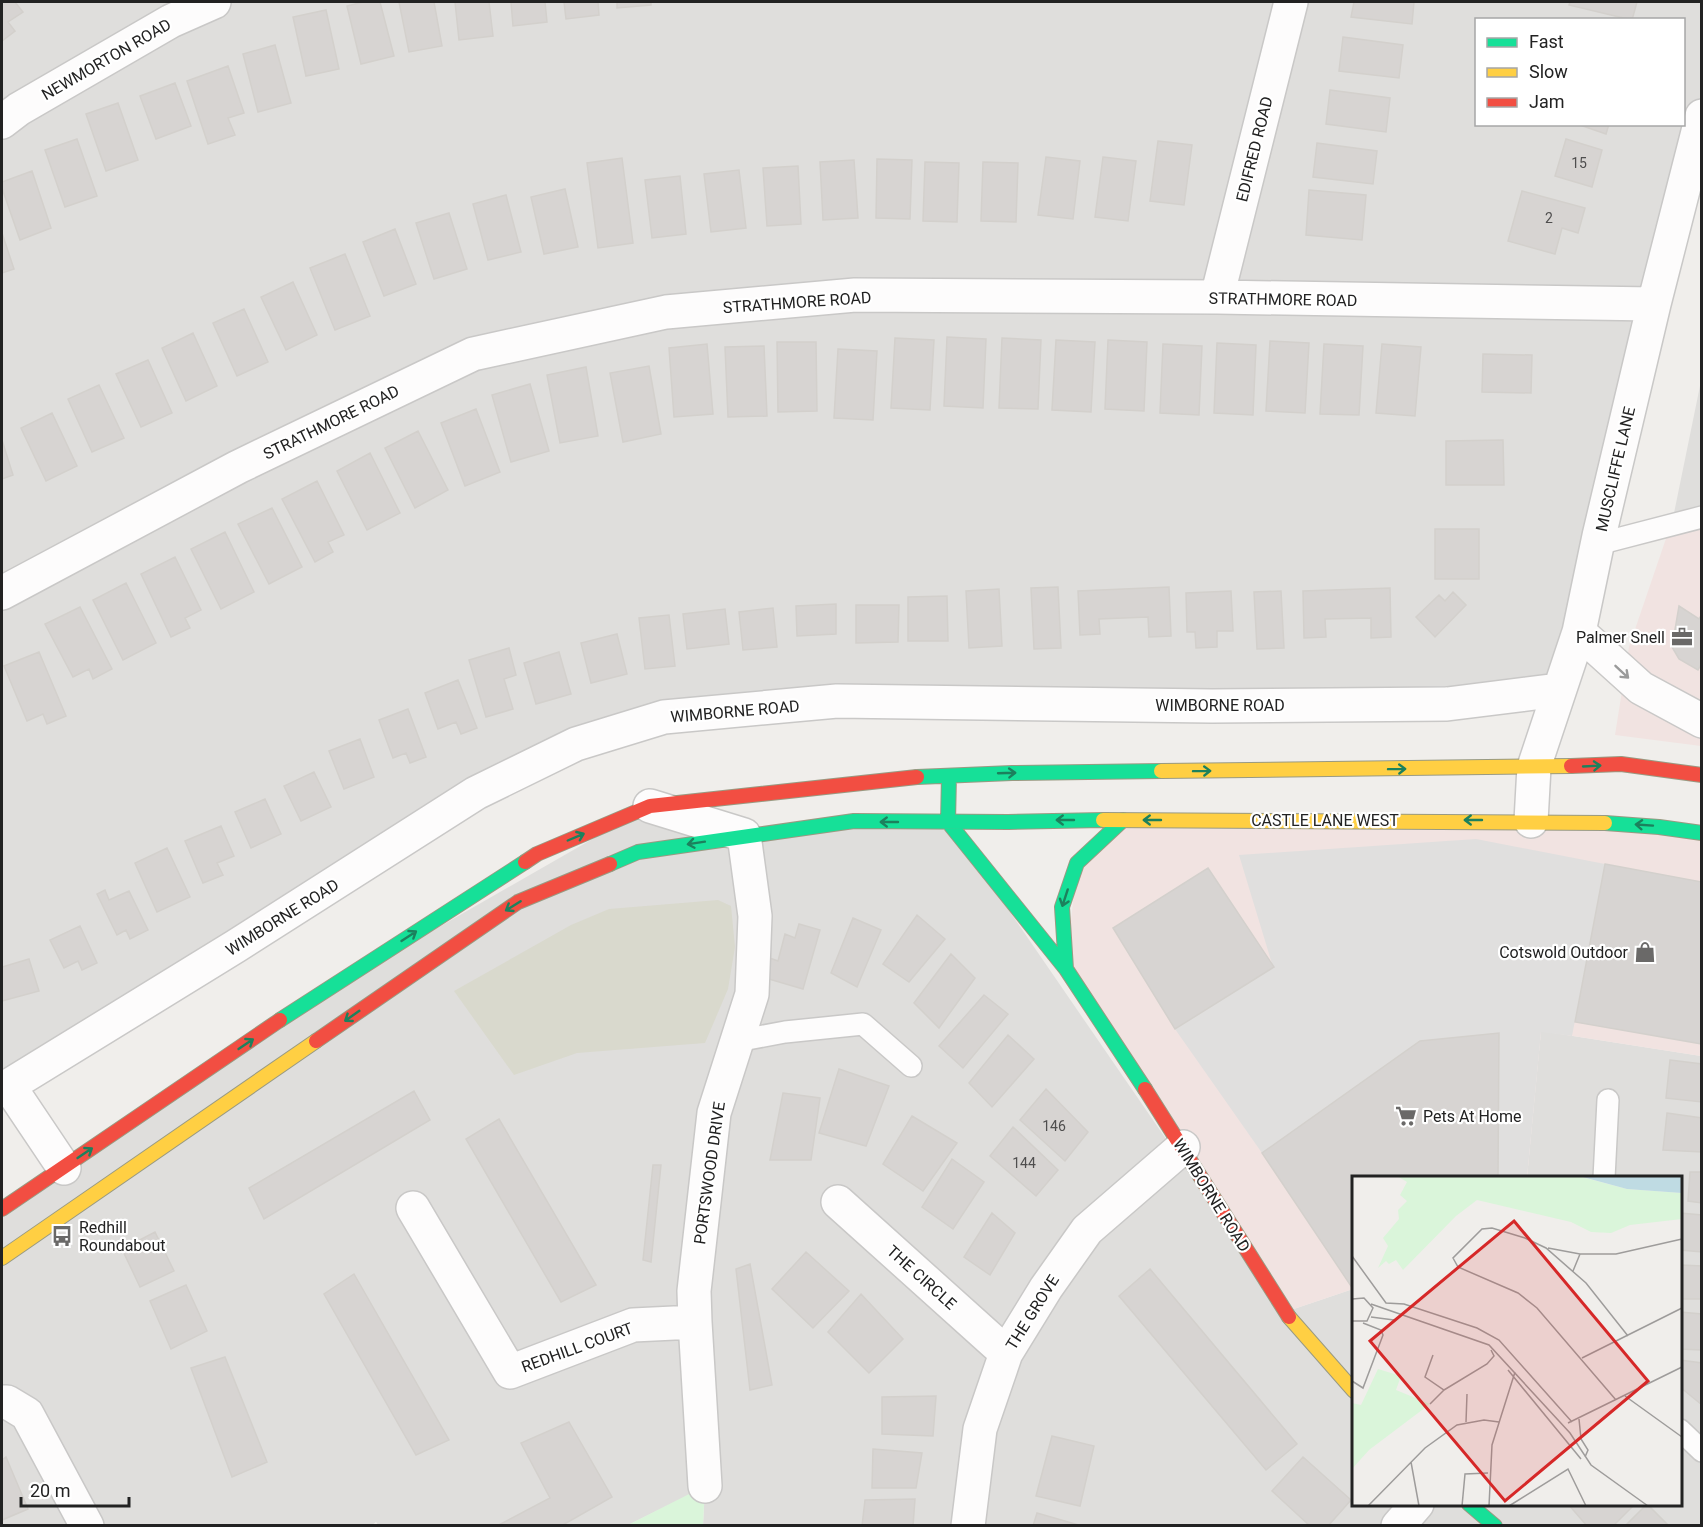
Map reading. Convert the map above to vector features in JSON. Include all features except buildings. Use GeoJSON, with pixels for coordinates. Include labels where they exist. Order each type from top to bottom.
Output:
{"type":"FeatureCollection","features":[{"type":"Feature","properties":{"kind":"main road"},"geometry":{"type":"LineString","coordinates":[[2,1209],[298,1008],[537,854],[650,806],[899,778],[1012,773],[1621,764],[1701,775]]}},
{"type":"Feature","properties":{"kind":"main road"},"geometry":{"type":"LineString","coordinates":[[2,1258],[518,902],[638,852],[854,821],[948,822],[948,776]]}},
{"type":"Feature","properties":{"kind":"main road"},"geometry":{"type":"LineString","coordinates":[[1066,969],[1062,907],[1077,863],[1123,820]]}},
{"type":"Feature","properties":{"kind":"main road","name":"CASTLE LANE WEST"},"geometry":{"type":"LineString","coordinates":[[948,822],[1531,821],[1672,827],[1701,833]]}},
{"type":"Feature","properties":{"kind":"main road","name":"WIMBORNE ROAD"},"geometry":{"type":"LineString","coordinates":[[948,822],[1066,969],[1182,1147],[1285,1312],[1352,1390]]}},
{"type":"Feature","properties":{"kind":"main road"},"geometry":{"type":"LineString","coordinates":[[1471,1506],[1495,1526]]}},
{"type":"Feature","properties":{"kind":"street","name":"NEWMORTON ROAD"},"geometry":{"type":"LineString","coordinates":[[2,122],[19,109],[171,21],[214,2]]}},
{"type":"Feature","properties":{"kind":"street","name":"EDIFRED ROAD"},"geometry":{"type":"LineString","coordinates":[[1217,297],[1291,2]]}},
{"type":"Feature","properties":{"kind":"street","name":"MUSCLIFFE LANE"},"geometry":{"type":"LineString","coordinates":[[1531,821],[1534,767],[1579,632],[1654,304],[1688,226],[1701,116]]}},
{"type":"Feature","properties":{"kind":"street","name":"STRATHMORE ROAD"},"geometry":{"type":"LineString","coordinates":[[2,593],[238,466],[473,354],[666,312],[855,295],[1217,297],[1654,304]]}},
{"type":"Feature","properties":{"kind":"street"},"geometry":{"type":"LineString","coordinates":[[1579,632],[1641,688],[1701,721]]}},
{"type":"Feature","properties":{"kind":"street","name":"WIMBORNE ROAD"},"geometry":{"type":"LineString","coordinates":[[64,1168],[5,1088],[236,946],[476,794],[576,744],[664,717],[837,701],[1212,706],[1447,704],[1558,690]]}},
{"type":"Feature","properties":{"kind":"street"},"geometry":{"type":"LineString","coordinates":[[650,806],[744,835]]}},
{"type":"Feature","properties":{"kind":"street","name":"PORTSWOOD DRIVE"},"geometry":{"type":"LineString","coordinates":[[705,1486],[694,1306],[714,1113],[752,994],[755,916],[744,835]]}},
{"type":"Feature","properties":{"kind":"street","name":"THE GROVE"},"geometry":{"type":"LineString","coordinates":[[968,1526],[980,1429],[1006,1353],[1046,1288],[1087,1230],[1182,1147]]}},
{"type":"Feature","properties":{"kind":"street","name":"THE CIRCLE"},"geometry":{"type":"LineString","coordinates":[[838,1202],[1006,1353]]}},
{"type":"Feature","properties":{"kind":"street","name":"REDHILL COURT"},"geometry":{"type":"LineString","coordinates":[[413,1208],[510,1372],[633,1325],[694,1306]]}},
{"type":"Feature","properties":{"kind":"street"},"geometry":{"type":"LineString","coordinates":[[2,1402],[7,1402],[27,1414],[87,1526]]}},
{"type":"Feature","properties":{"kind":"street"},"geometry":{"type":"LineString","coordinates":[[1398,1526],[1414,1506]]}},
{"type":"Feature","properties":{"kind":"lane"},"geometry":{"type":"LineString","coordinates":[[1598,544],[1701,517]]}},
{"type":"Feature","properties":{"kind":"lane"},"geometry":{"type":"LineString","coordinates":[[737,1041],[785,1032],[863,1024],[911,1066]]}},
{"type":"Feature","properties":{"kind":"lane"},"geometry":{"type":"LineString","coordinates":[[1604,1176],[1608,1100]]}},
{"type":"Feature","properties":{"kind":"lane"},"geometry":{"type":"LineString","coordinates":[[1682,1432],[1701,1451]]}},
{"type":"Feature","properties":{"kind":"shaded area"},"geometry":{"type":"Polygon","coordinates":[[[2,2],[1701,2],[1701,116],[1558,690],[837,701],[576,744],[2,1090],[2,2]]]}},
{"type":"Feature","properties":{"kind":"shaded area"},"geometry":{"type":"Polygon","coordinates":[[[1701,381],[1701,511],[1673,518],[1701,381]]]}},
{"type":"Feature","properties":{"kind":"shaded area"},"geometry":{"type":"Polygon","coordinates":[[[1701,511],[1701,746],[1615,735],[1629,647],[1673,518],[1701,511]]]}},
{"type":"Feature","properties":{"kind":"shaded area"},"geometry":{"type":"Polygon","coordinates":[[[650,806],[744,835],[948,822],[1285,1312],[1352,1289],[1352,1506],[1682,1506],[1682,1176],[1527,1176],[1541,1031],[1701,1056],[1701,1525],[703,1526],[705,1487],[628,1525],[379,1526],[376,1522],[371,1526],[2,1526],[2,1209],[298,1008],[650,806]]]}},
{"type":"Feature","properties":{"kind":"shaded area"},"geometry":{"type":"Polygon","coordinates":[[[1123,820],[1701,833],[1701,1056],[1541,1031],[1527,1176],[1352,1176],[1352,1289],[1285,1312],[1066,969],[1077,863],[1123,820]]]}},
{"type":"Feature","properties":{"kind":"shaded area"},"geometry":{"type":"Polygon","coordinates":[[[1476,839],[1605,864],[1572,1036],[1541,1032],[1527,1176],[1498,1176],[1498,1033],[1262,1153],[1175,1029],[1273,967],[1239,855],[1476,839]]]}},
{"type":"Feature","properties":{"kind":"shaded area"},"geometry":{"type":"Polygon","coordinates":[[[718,900],[731,906],[735,947],[728,989],[705,1043],[577,1053],[514,1075],[454,991],[571,925],[609,909],[718,900]]]}},
{"type":"Feature","properties":{"kind":"green space"},"geometry":{"type":"Polygon","coordinates":[[[705,1486],[703,1525],[628,1525],[705,1486]]]}},
{"type":"Feature","properties":{"kind":"traffic: fast"},"geometry":{"type":"LineString","coordinates":[[917,777],[1161,771]]}},
{"type":"Feature","properties":{"kind":"traffic: fast"},"geometry":{"type":"LineString","coordinates":[[949,776],[948,822],[1066,969],[1145,1089]]}},
{"type":"Feature","properties":{"kind":"traffic: fast"},"geometry":{"type":"LineString","coordinates":[[610,864],[638,852],[854,821],[1103,820]]}},
{"type":"Feature","properties":{"kind":"traffic: fast"},"geometry":{"type":"LineString","coordinates":[[1066,969],[1062,907],[1077,863],[1123,820]]}},
{"type":"Feature","properties":{"kind":"traffic: fast"},"geometry":{"type":"LineString","coordinates":[[1605,823],[1702,833]]}},
{"type":"Feature","properties":{"kind":"traffic: fast"},"geometry":{"type":"LineString","coordinates":[[280,1020],[525,862]]}},
{"type":"Feature","properties":{"kind":"traffic: fast"},"geometry":{"type":"LineString","coordinates":[[1471,1506],[1495,1526]]}},
{"type":"Feature","properties":{"kind":"traffic: slow"},"geometry":{"type":"LineString","coordinates":[[1161,771],[1571,766]]}},
{"type":"Feature","properties":{"kind":"traffic: slow"},"geometry":{"type":"LineString","coordinates":[[1103,820],[1605,823]]}},
{"type":"Feature","properties":{"kind":"traffic: slow"},"geometry":{"type":"LineString","coordinates":[[2,1258],[316,1041]]}},
{"type":"Feature","properties":{"kind":"traffic: slow"},"geometry":{"type":"LineString","coordinates":[[1289,1317],[1352,1389]]}},
{"type":"Feature","properties":{"kind":"traffic: jam"},"geometry":{"type":"LineString","coordinates":[[1571,766],[1621,764],[1702,775]]}},
{"type":"Feature","properties":{"kind":"traffic: jam"},"geometry":{"type":"LineString","coordinates":[[525,862],[537,854],[650,806],[917,777]]}},
{"type":"Feature","properties":{"kind":"traffic: jam"},"geometry":{"type":"LineString","coordinates":[[316,1041],[518,902],[610,864]]}},
{"type":"Feature","properties":{"kind":"traffic: jam"},"geometry":{"type":"LineString","coordinates":[[2,1209],[280,1020]]}},
{"type":"Feature","properties":{"kind":"traffic: jam"},"geometry":{"type":"LineString","coordinates":[[1145,1089],[1289,1317]]}},
{"type":"Feature","properties":{"kind":"place","name":"Palmer Snell"},"geometry":{"type":"Point","coordinates":[1682,637]}},
{"type":"Feature","properties":{"kind":"place","name":"Cotswold Outdoor"},"geometry":{"type":"Point","coordinates":[1645,952]}},
{"type":"Feature","properties":{"kind":"place","name":"Pets At Home"},"geometry":{"type":"Point","coordinates":[1406,1116]}},
{"type":"Feature","properties":{"kind":"place","name":"Redhill Roundabout"},"geometry":{"type":"Point","coordinates":[62,1236]}}]}
